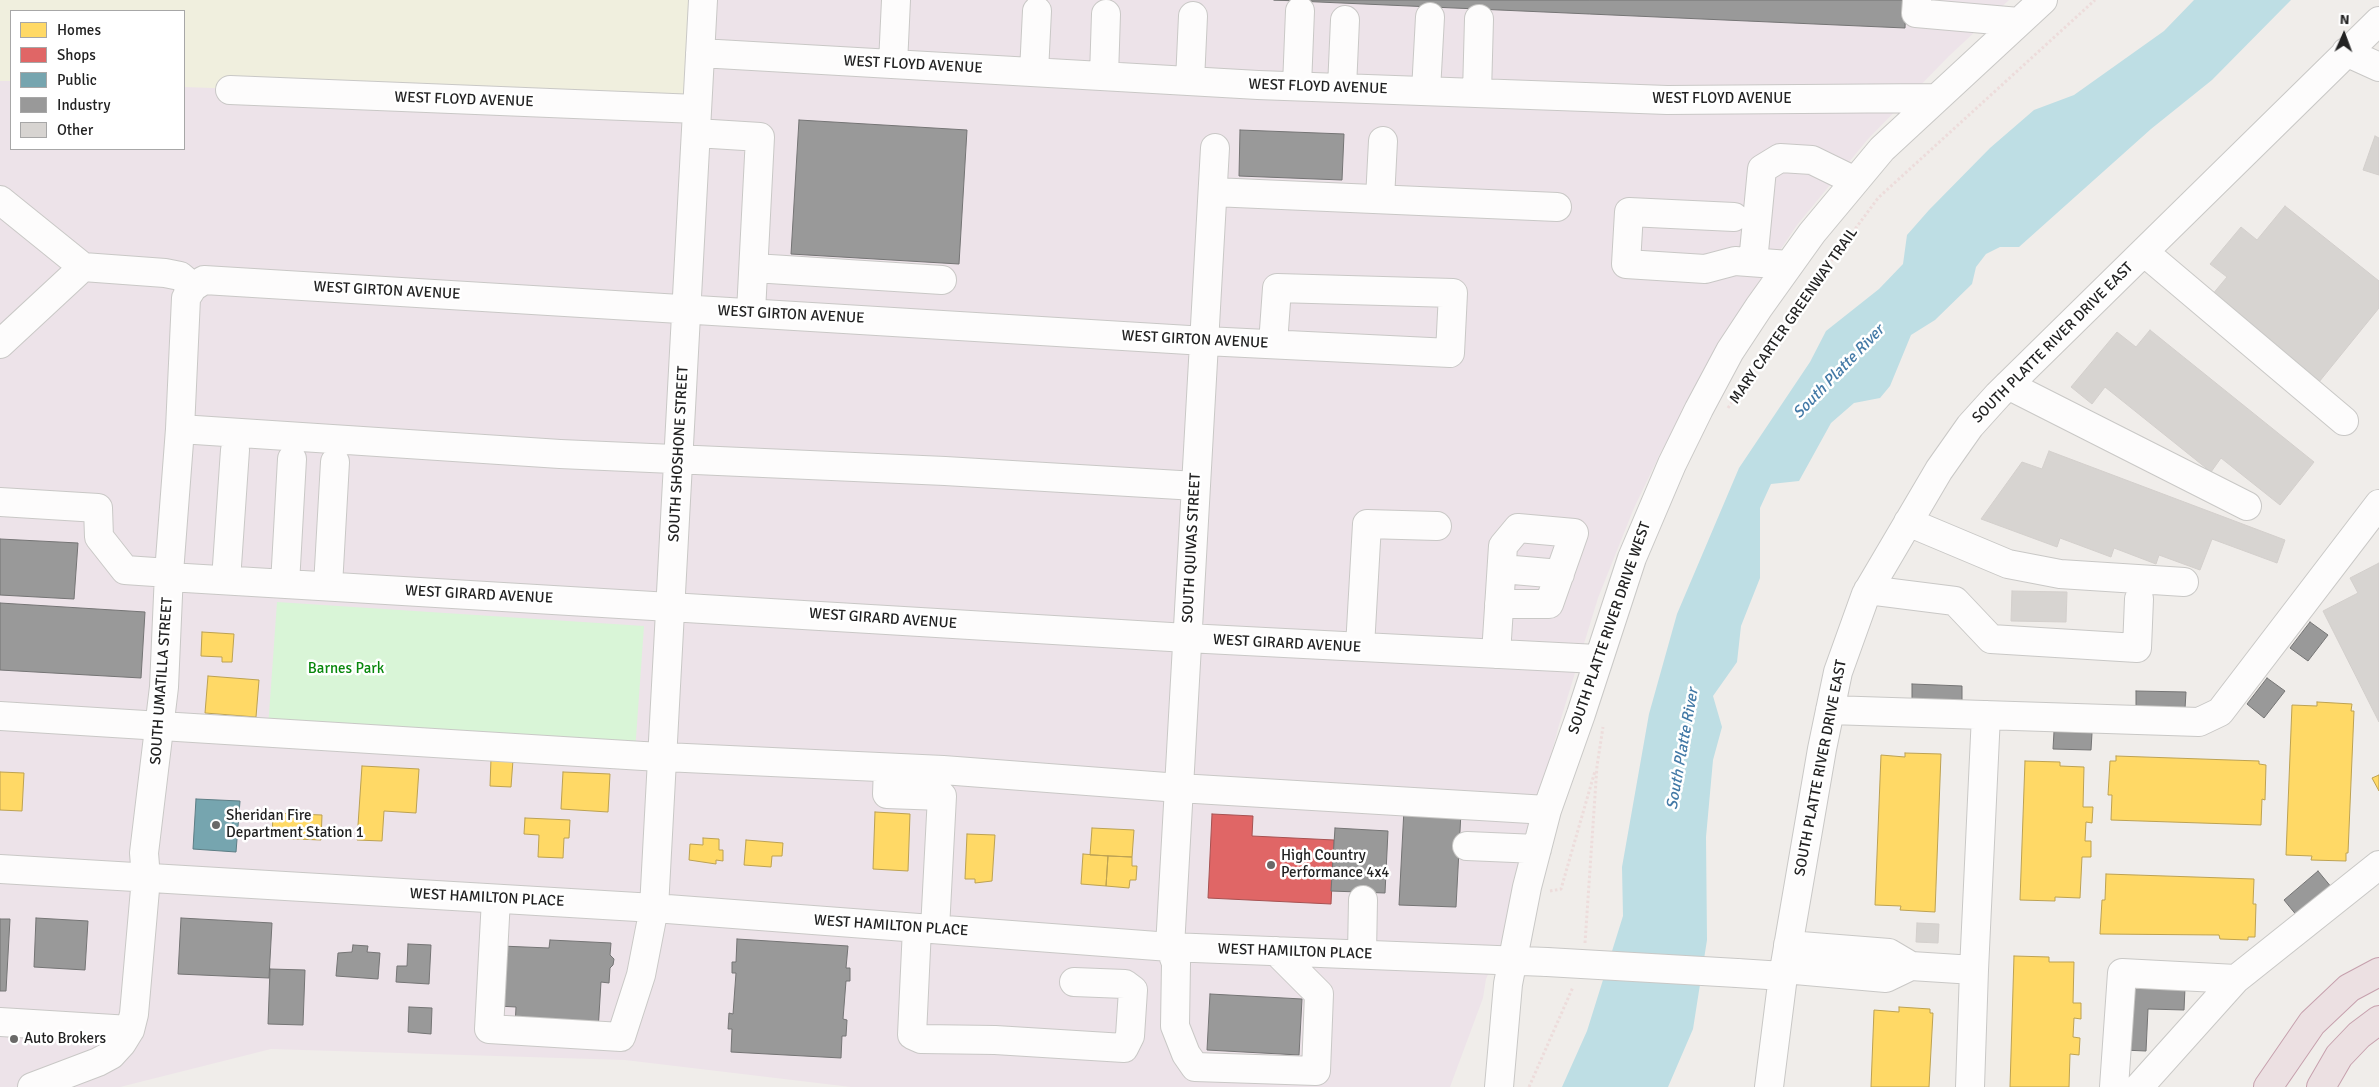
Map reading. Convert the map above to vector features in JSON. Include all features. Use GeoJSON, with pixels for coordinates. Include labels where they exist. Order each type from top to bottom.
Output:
{"type":"FeatureCollection","features":[{"type":"Feature","properties":{"kind":"highway"},"geometry":{"type":"LineString","coordinates":[[2268,1087],[2318,1017],[2349,988],[2379,972]]}},
{"type":"Feature","properties":{"kind":"highway"},"geometry":{"type":"LineString","coordinates":[[2320,1087],[2339,1056],[2359,1035],[2379,1020]]}},
{"type":"Feature","properties":{"kind":"street","name":"SOUTH SHOSHONE STREET"},"geometry":{"type":"LineString","coordinates":[[496,899],[489,1029],[621,1037],[642,976],[654,908],[703,0]]}},
{"type":"Feature","properties":{"kind":"street"},"geometry":{"type":"LineString","coordinates":[[893,64],[896,0]]}},
{"type":"Feature","properties":{"kind":"street"},"geometry":{"type":"LineString","coordinates":[[1917,0],[1916,13],[2020,22]]}},
{"type":"Feature","properties":{"kind":"street","name":"SOUTH PLATTE RIVER DRIVE WEST"},"geometry":{"type":"LineString","coordinates":[[1499,1087],[1505,1002],[1547,810],[1581,714],[1597,659],[1632,558],[1679,448],[1730,351],[1789,266],[1855,182],[1882,149],[2043,0]]}},
{"type":"Feature","properties":{"kind":"street"},"geometry":{"type":"LineString","coordinates":[[1034,72],[1037,11]]}},
{"type":"Feature","properties":{"kind":"street"},"geometry":{"type":"LineString","coordinates":[[1297,86],[1300,12]]}},
{"type":"Feature","properties":{"kind":"street"},"geometry":{"type":"LineString","coordinates":[[1104,76],[1106,14]]}},
{"type":"Feature","properties":{"kind":"street"},"geometry":{"type":"LineString","coordinates":[[1190,81],[1193,16]]}},
{"type":"Feature","properties":{"kind":"street"},"geometry":{"type":"LineString","coordinates":[[1426,91],[1430,17]]}},
{"type":"Feature","properties":{"kind":"street"},"geometry":{"type":"LineString","coordinates":[[1477,93],[1480,19]]}},
{"type":"Feature","properties":{"kind":"street"},"geometry":{"type":"LineString","coordinates":[[1342,88],[1345,20]]}},
{"type":"Feature","properties":{"kind":"street","name":"SOUTH PLATTE RIVER DRIVE EAST"},"geometry":{"type":"LineString","coordinates":[[1769,1087],[1785,963],[1830,710],[1838,672],[1868,590],[1939,470],[1970,426],[2008,385],[2379,21]]}},
{"type":"Feature","properties":{"kind":"street"},"geometry":{"type":"LineString","coordinates":[[2346,52],[2379,67]]}},
{"type":"Feature","properties":{"kind":"street","name":"WEST FLOYD AVENUE"},"geometry":{"type":"LineString","coordinates":[[700,53],[1190,81],[1667,100],[1936,98]]}},
{"type":"Feature","properties":{"kind":"street","name":"WEST FLOYD AVENUE"},"geometry":{"type":"LineString","coordinates":[[230,90],[697,121],[760,136],[754,268]]}},
{"type":"Feature","properties":{"kind":"street"},"geometry":{"type":"LineString","coordinates":[[1380,199],[1383,141]]}},
{"type":"Feature","properties":{"kind":"street","name":"SOUTH QUIVAS STREET"},"geometry":{"type":"LineString","coordinates":[[1215,148],[1170,947],[1176,963],[1175,1026],[1186,1054],[1195,1067],[1316,1071],[1320,994],[1276,951]]}},
{"type":"Feature","properties":{"kind":"street"},"geometry":{"type":"LineString","coordinates":[[1753,262],[1762,168],[1780,158],[1812,160],[1855,182]]}},
{"type":"Feature","properties":{"kind":"street"},"geometry":{"type":"LineString","coordinates":[[1213,192],[1557,207]]}},
{"type":"Feature","properties":{"kind":"street"},"geometry":{"type":"LineString","coordinates":[[0,200],[82,267],[165,273],[180,276],[193,287]]}},
{"type":"Feature","properties":{"kind":"street"},"geometry":{"type":"LineString","coordinates":[[1734,217],[1629,212],[1626,264],[1705,269],[1735,261],[1789,266]]}},
{"type":"Feature","properties":{"kind":"street"},"geometry":{"type":"LineString","coordinates":[[2144,252],[2344,421]]}},
{"type":"Feature","properties":{"kind":"street"},"geometry":{"type":"LineString","coordinates":[[0,344],[82,267]]}},
{"type":"Feature","properties":{"kind":"street"},"geometry":{"type":"LineString","coordinates":[[751,312],[754,268],[942,280]]}},
{"type":"Feature","properties":{"kind":"street","name":"WEST GIRTON AVENUE"},"geometry":{"type":"LineString","coordinates":[[193,287],[204,280],[1205,341],[1450,353],[1453,293],[1277,288],[1273,344]]}},
{"type":"Feature","properties":{"kind":"street","name":"SOUTH UMATILLA STREET"},"geometry":{"type":"LineString","coordinates":[[32,1087],[98,1062],[111,1054],[122,1043],[130,1030],[136,999],[146,878],[144,853],[161,725],[169,575],[180,429],[186,298],[193,287]]}},
{"type":"Feature","properties":{"kind":"street"},"geometry":{"type":"LineString","coordinates":[[2008,385],[2246,506]]}},
{"type":"Feature","properties":{"kind":"street"},"geometry":{"type":"LineString","coordinates":[[180,429],[560,454],[679,458],[1196,486]]}},
{"type":"Feature","properties":{"kind":"street"},"geometry":{"type":"LineString","coordinates":[[226,580],[235,450]]}},
{"type":"Feature","properties":{"kind":"street"},"geometry":{"type":"LineString","coordinates":[[285,584],[292,459]]}},
{"type":"Feature","properties":{"kind":"street"},"geometry":{"type":"LineString","coordinates":[[328,586],[335,462]]}},
{"type":"Feature","properties":{"kind":"street","name":"WEST GIRARD AVENUE"},"geometry":{"type":"LineString","coordinates":[[0,502],[98,508],[99,537],[124,570],[169,575],[285,584],[1187,638],[1597,659]]}},
{"type":"Feature","properties":{"kind":"street"},"geometry":{"type":"LineString","coordinates":[[1830,710],[2199,722],[2220,712],[2379,504]]}},
{"type":"Feature","properties":{"kind":"street"},"geometry":{"type":"LineString","coordinates":[[1908,522],[2008,564],[2060,574],[2184,582]]}},
{"type":"Feature","properties":{"kind":"street"},"geometry":{"type":"LineString","coordinates":[[1360,647],[1366,524],[1437,526]]}},
{"type":"Feature","properties":{"kind":"street"},"geometry":{"type":"LineString","coordinates":[[1496,654],[1503,546],[1518,528],[1574,533],[1549,604],[1500,604]]}},
{"type":"Feature","properties":{"kind":"street"},"geometry":{"type":"LineString","coordinates":[[1502,569],[1560,574]]}},
{"type":"Feature","properties":{"kind":"street"},"geometry":{"type":"LineString","coordinates":[[1868,590],[1955,601],[1991,639],[2137,648],[2140,599]]}},
{"type":"Feature","properties":{"kind":"street"},"geometry":{"type":"LineString","coordinates":[[1970,1087],[1986,715]]}},
{"type":"Feature","properties":{"kind":"street"},"geometry":{"type":"LineString","coordinates":[[0,716],[662,757],[888,768],[1178,793],[1547,810]]}},
{"type":"Feature","properties":{"kind":"street"},"geometry":{"type":"LineString","coordinates":[[888,768],[887,794],[942,796],[912,1035],[921,1039],[995,1040],[1124,1048],[1130,1036],[1136,944]]}},
{"type":"Feature","properties":{"kind":"street"},"geometry":{"type":"LineString","coordinates":[[1178,793],[1250,804],[1267,810],[1319,813]]}},
{"type":"Feature","properties":{"kind":"street"},"geometry":{"type":"LineString","coordinates":[[1467,846],[1537,849]]}},
{"type":"Feature","properties":{"kind":"street"},"geometry":{"type":"LineString","coordinates":[[2139,1087],[2236,980],[2379,865]]}},
{"type":"Feature","properties":{"kind":"street","name":"WEST HAMILTON PLACE"},"geometry":{"type":"LineString","coordinates":[[0,869],[654,908],[1170,947],[1513,960],[1737,973],[1785,963],[1889,953],[1910,966],[1974,970]]}},
{"type":"Feature","properties":{"kind":"street"},"geometry":{"type":"LineString","coordinates":[[1362,954],[1363,900]]}},
{"type":"Feature","properties":{"kind":"street"},"geometry":{"type":"LineString","coordinates":[[2114,1087],[2122,973],[2236,980]]}},
{"type":"Feature","properties":{"kind":"street"},"geometry":{"type":"LineString","coordinates":[[1074,982],[1125,984],[1133,990]]}},
{"type":"Feature","properties":{"kind":"street"},"geometry":{"type":"LineString","coordinates":[[0,1022],[130,1030]]}},
{"type":"Feature","properties":{"kind":"path","name":"MARY CARTER GREENWAY TRAIL"},"geometry":{"type":"LineString","coordinates":[[1725,414],[1774,339],[1878,198],[2095,0]]}},
{"type":"Feature","properties":{"kind":"path"},"geometry":{"type":"LineString","coordinates":[[1584,952],[1589,916],[1597,766],[1604,725]]}},
{"type":"Feature","properties":{"kind":"path"},"geometry":{"type":"LineString","coordinates":[[1545,889],[1553,891],[1561,889],[1584,804],[1597,766]]}},
{"type":"Feature","properties":{"kind":"path"},"geometry":{"type":"LineString","coordinates":[[1529,1087],[1574,985]]}},
{"type":"Feature","properties":{"kind":"shaded area"},"geometry":{"type":"Polygon","coordinates":[[[0,0],[2009,0],[1949,56],[1868,139],[1797,225],[1725,332],[1660,454],[1634,508],[1598,598],[1559,725],[1499,950],[1486,979],[1483,998],[1450,1087],[851,1087],[625,1060],[271,1049],[120,1087],[0,1087],[0,0]]]}},
{"type":"Feature","properties":{"kind":"green space"},"geometry":{"type":"Polygon","coordinates":[[[0,0],[689,0],[683,104],[185,87],[185,10],[10,10],[10,81],[0,81],[0,0]]]}},
{"type":"Feature","properties":{"kind":"green space","name":"Barnes Park"},"geometry":{"type":"Polygon","coordinates":[[[277,602],[644,626],[635,752],[268,728],[277,602]]]}},
{"type":"Feature","properties":{"kind":"water","name":"South Platte River"},"geometry":{"type":"Polygon","coordinates":[[[2194,0],[2291,0],[2212,80],[2151,129],[2019,247],[2000,247],[1986,254],[1976,267],[1972,284],[1935,320],[1911,335],[1890,386],[1880,398],[1854,403],[1831,423],[1799,481],[1771,484],[1760,508],[1760,578],[1741,626],[1737,662],[1713,696],[1722,727],[1713,760],[1706,837],[1707,940],[1693,1029],[1668,1087],[1562,1087],[1587,1031],[1623,916],[1622,867],[1649,714],[1677,614],[1739,468],[1810,362],[1826,331],[1879,289],[1903,264],[1907,235],[1929,210],[1990,148],[2034,110],[2074,95],[2164,31],[2194,0]]]}},
{"type":"Feature","properties":{"kind":"building: Homes"},"geometry":{"type":"Polygon","coordinates":[[[202,632],[234,634],[232,662],[222,662],[222,657],[201,656],[202,632]]]}},
{"type":"Feature","properties":{"kind":"building: Homes"},"geometry":{"type":"Polygon","coordinates":[[[208,676],[259,680],[256,717],[205,713],[208,676]]]}},
{"type":"Feature","properties":{"kind":"building: Homes"},"geometry":{"type":"Polygon","coordinates":[[[2317,702],[2352,704],[2351,711],[2354,711],[2348,853],[2346,853],[2346,861],[2311,860],[2312,856],[2286,855],[2292,705],[2317,706],[2317,702]]]}},
{"type":"Feature","properties":{"kind":"building: Homes"},"geometry":{"type":"Polygon","coordinates":[[[1905,753],[1941,754],[1935,912],[1900,910],[1901,906],[1875,905],[1881,755],[1905,757],[1905,753]]]}},
{"type":"Feature","properties":{"kind":"building: Homes"},"geometry":{"type":"Polygon","coordinates":[[[2116,756],[2259,761],[2259,764],[2266,765],[2265,800],[2262,799],[2261,825],[2111,820],[2112,795],[2108,795],[2110,761],[2116,761],[2116,756]]]}},
{"type":"Feature","properties":{"kind":"building: Homes"},"geometry":{"type":"Polygon","coordinates":[[[491,759],[513,760],[511,787],[490,786],[491,759]]]}},
{"type":"Feature","properties":{"kind":"building: Homes"},"geometry":{"type":"Polygon","coordinates":[[[2025,761],[2060,762],[2060,766],[2084,767],[2083,807],[2093,807],[2092,823],[2086,822],[2085,841],[2091,841],[2091,857],[2082,857],[2080,898],[2055,897],[2055,901],[2020,900],[2025,761]]]}},
{"type":"Feature","properties":{"kind":"building: Homes"},"geometry":{"type":"Polygon","coordinates":[[[362,766],[419,769],[416,813],[384,811],[382,841],[357,840],[362,766]]]}},
{"type":"Feature","properties":{"kind":"building: Homes"},"geometry":{"type":"Polygon","coordinates":[[[0,772],[24,773],[22,811],[0,810],[0,772]]]}},
{"type":"Feature","properties":{"kind":"building: Homes"},"geometry":{"type":"Polygon","coordinates":[[[563,772],[610,774],[608,812],[561,809],[563,772]]]}},
{"type":"Feature","properties":{"kind":"building: Homes"},"geometry":{"type":"Polygon","coordinates":[[[2379,775],[2379,791],[2372,778],[2379,775]]]}},
{"type":"Feature","properties":{"kind":"building: Homes"},"geometry":{"type":"Polygon","coordinates":[[[875,812],[910,814],[908,871],[873,869],[875,812]]]}},
{"type":"Feature","properties":{"kind":"building: Homes"},"geometry":{"type":"Polygon","coordinates":[[[273,813],[322,815],[321,840],[272,838],[273,813]]]}},
{"type":"Feature","properties":{"kind":"building: Homes"},"geometry":{"type":"Polygon","coordinates":[[[525,818],[570,820],[569,838],[564,838],[563,858],[538,857],[539,835],[524,834],[525,818]]]}},
{"type":"Feature","properties":{"kind":"building: Homes"},"geometry":{"type":"Polygon","coordinates":[[[1092,828],[1134,830],[1132,857],[1090,855],[1092,828]]]}},
{"type":"Feature","properties":{"kind":"building: Homes"},"geometry":{"type":"Polygon","coordinates":[[[967,834],[995,835],[992,881],[975,883],[975,879],[965,879],[967,834]]]}},
{"type":"Feature","properties":{"kind":"building: Homes"},"geometry":{"type":"Polygon","coordinates":[[[703,838],[719,839],[719,850],[723,850],[723,861],[716,860],[716,864],[689,860],[690,844],[703,845],[703,838]]]}},
{"type":"Feature","properties":{"kind":"building: Homes"},"geometry":{"type":"Polygon","coordinates":[[[746,840],[783,843],[782,856],[772,856],[771,867],[744,865],[746,840]]]}},
{"type":"Feature","properties":{"kind":"building: Homes"},"geometry":{"type":"Polygon","coordinates":[[[1083,854],[1108,856],[1106,886],[1081,884],[1083,854]]]}},
{"type":"Feature","properties":{"kind":"building: Homes"},"geometry":{"type":"Polygon","coordinates":[[[1108,856],[1132,857],[1132,866],[1137,866],[1136,880],[1130,880],[1129,888],[1106,886],[1108,856]]]}},
{"type":"Feature","properties":{"kind":"building: Homes"},"geometry":{"type":"Polygon","coordinates":[[[2106,874],[2254,879],[2253,904],[2256,904],[2255,937],[2248,937],[2248,940],[2220,939],[2219,935],[2100,934],[2102,900],[2105,900],[2106,874]]]}},
{"type":"Feature","properties":{"kind":"building: Homes"},"geometry":{"type":"Polygon","coordinates":[[[2014,956],[2049,957],[2049,962],[2074,962],[2073,1003],[2081,1003],[2081,1019],[2074,1018],[2073,1037],[2080,1038],[2079,1055],[2070,1054],[2069,1087],[2010,1087],[2014,956]]]}},
{"type":"Feature","properties":{"kind":"building: Homes"},"geometry":{"type":"Polygon","coordinates":[[[1899,1007],[1930,1009],[1930,1013],[1933,1013],[1929,1087],[1871,1087],[1874,1010],[1899,1012],[1899,1007]]]}},
{"type":"Feature","properties":{"kind":"building: Shops","name":"High Country Performance 4x4"},"geometry":{"type":"Polygon","coordinates":[[[1212,814],[1253,816],[1252,836],[1334,840],[1331,904],[1208,898],[1212,814]]]}},
{"type":"Feature","properties":{"kind":"building: Public","name":"Sheridan Fire Department Station 1"},"geometry":{"type":"Polygon","coordinates":[[[196,799],[240,801],[236,852],[193,849],[196,799]]]}},
{"type":"Feature","properties":{"kind":"building: Industry"},"geometry":{"type":"Polygon","coordinates":[[[1274,0],[1906,0],[1905,28],[1274,0]]]}},
{"type":"Feature","properties":{"kind":"building: Industry"},"geometry":{"type":"Polygon","coordinates":[[[799,120],[967,130],[959,264],[791,254],[799,120]]]}},
{"type":"Feature","properties":{"kind":"building: Industry"},"geometry":{"type":"Polygon","coordinates":[[[1240,130],[1344,134],[1342,180],[1239,176],[1240,130]]]}},
{"type":"Feature","properties":{"kind":"building: Industry"},"geometry":{"type":"Polygon","coordinates":[[[0,539],[78,543],[74,599],[0,595],[0,539]]]}},
{"type":"Feature","properties":{"kind":"building: Industry"},"geometry":{"type":"Polygon","coordinates":[[[0,603],[145,612],[141,678],[0,670],[0,603]]]}},
{"type":"Feature","properties":{"kind":"building: Industry"},"geometry":{"type":"Polygon","coordinates":[[[2310,622],[2328,635],[2308,661],[2290,648],[2310,622]]]}},
{"type":"Feature","properties":{"kind":"building: Industry"},"geometry":{"type":"Polygon","coordinates":[[[2267,678],[2285,691],[2264,718],[2247,704],[2267,678]]]}},
{"type":"Feature","properties":{"kind":"building: Industry"},"geometry":{"type":"Polygon","coordinates":[[[1912,684],[1962,686],[1962,703],[1912,702],[1912,684]]]}},
{"type":"Feature","properties":{"kind":"building: Industry"},"geometry":{"type":"Polygon","coordinates":[[[2136,691],[2186,692],[2185,709],[2136,707],[2136,691]]]}},
{"type":"Feature","properties":{"kind":"building: Industry"},"geometry":{"type":"Polygon","coordinates":[[[2054,732],[2092,733],[2091,750],[2053,749],[2054,732]]]}},
{"type":"Feature","properties":{"kind":"building: Industry"},"geometry":{"type":"Polygon","coordinates":[[[1404,809],[1461,812],[1456,907],[1399,905],[1404,809]]]}},
{"type":"Feature","properties":{"kind":"building: Industry"},"geometry":{"type":"Polygon","coordinates":[[[1335,828],[1388,831],[1385,893],[1331,891],[1335,828]]]}},
{"type":"Feature","properties":{"kind":"building: Industry"},"geometry":{"type":"Polygon","coordinates":[[[2318,871],[2332,888],[2298,917],[2284,900],[2318,871]]]}},
{"type":"Feature","properties":{"kind":"building: Industry"},"geometry":{"type":"Polygon","coordinates":[[[36,918],[88,921],[85,970],[34,967],[36,918]]]}},
{"type":"Feature","properties":{"kind":"building: Industry"},"geometry":{"type":"Polygon","coordinates":[[[181,918],[272,923],[269,978],[178,974],[181,918]]]}},
{"type":"Feature","properties":{"kind":"building: Industry"},"geometry":{"type":"Polygon","coordinates":[[[0,919],[10,919],[6,991],[0,991],[0,919]]]}},
{"type":"Feature","properties":{"kind":"building: Industry"},"geometry":{"type":"Polygon","coordinates":[[[737,939],[848,946],[846,968],[850,968],[850,981],[846,981],[843,1019],[847,1020],[846,1036],[842,1036],[841,1058],[731,1052],[732,1029],[728,1029],[729,1013],[733,1014],[736,973],[732,973],[732,962],[736,962],[737,939]]]}},
{"type":"Feature","properties":{"kind":"building: Industry"},"geometry":{"type":"Polygon","coordinates":[[[550,940],[611,943],[610,955],[614,959],[613,965],[610,968],[609,983],[601,982],[598,1031],[515,1027],[516,1007],[498,1006],[501,946],[549,948],[550,940]]]}},
{"type":"Feature","properties":{"kind":"building: Industry"},"geometry":{"type":"Polygon","coordinates":[[[408,944],[431,945],[429,984],[396,982],[397,966],[407,966],[408,944]]]}},
{"type":"Feature","properties":{"kind":"building: Industry"},"geometry":{"type":"Polygon","coordinates":[[[353,945],[368,946],[367,952],[380,953],[378,979],[336,976],[338,953],[352,952],[353,945]]]}},
{"type":"Feature","properties":{"kind":"building: Industry"},"geometry":{"type":"Polygon","coordinates":[[[270,969],[305,970],[303,1025],[268,1024],[270,969]]]}},
{"type":"Feature","properties":{"kind":"building: Industry"},"geometry":{"type":"Polygon","coordinates":[[[2130,985],[2185,988],[2184,1010],[2148,1009],[2146,1051],[2123,1050],[2130,985]]]}},
{"type":"Feature","properties":{"kind":"building: Industry"},"geometry":{"type":"Polygon","coordinates":[[[1210,994],[1302,999],[1299,1055],[1207,1050],[1210,994]]]}},
{"type":"Feature","properties":{"kind":"building: Industry"},"geometry":{"type":"Polygon","coordinates":[[[409,1007],[432,1008],[431,1034],[408,1032],[409,1007]]]}},
{"type":"Feature","properties":{"kind":"building: Other"},"geometry":{"type":"Polygon","coordinates":[[[2375,136],[2379,138],[2379,175],[2363,170],[2375,136]]]}},
{"type":"Feature","properties":{"kind":"building: Other"},"geometry":{"type":"Polygon","coordinates":[[[2285,206],[2379,281],[2379,308],[2319,382],[2212,295],[2227,277],[2210,264],[2241,227],[2257,240],[2285,206]]]}},
{"type":"Feature","properties":{"kind":"building: Other"},"geometry":{"type":"Polygon","coordinates":[[[2150,330],[2314,462],[2280,505],[2221,458],[2211,472],[2105,387],[2092,404],[2071,387],[2117,332],[2136,347],[2150,330]]]}},
{"type":"Feature","properties":{"kind":"building: Other"},"geometry":{"type":"Polygon","coordinates":[[[2049,451],[2285,540],[2277,563],[2212,539],[2200,570],[2159,555],[2156,564],[2114,548],[2111,557],[2060,538],[2057,547],[1981,519],[2022,462],[2042,469],[2049,451]]]}},
{"type":"Feature","properties":{"kind":"building: Other"},"geometry":{"type":"Polygon","coordinates":[[[2379,563],[2379,722],[2323,611],[2358,593],[2350,578],[2379,563]]]}},
{"type":"Feature","properties":{"kind":"building: Other"},"geometry":{"type":"Polygon","coordinates":[[[2012,591],[2067,592],[2066,622],[2011,621],[2012,591]]]}},
{"type":"Feature","properties":{"kind":"building: Other"},"geometry":{"type":"Polygon","coordinates":[[[1917,923],[1939,924],[1938,943],[1916,942],[1917,923]]]}},
{"type":"Feature","properties":{"kind":"place","name":"Sheridan Fire Department Station 1"},"geometry":{"type":"Point","coordinates":[216,825]}},
{"type":"Feature","properties":{"kind":"place","name":"High Country Performance 4x4"},"geometry":{"type":"Point","coordinates":[1271,865]}},
{"type":"Feature","properties":{"kind":"place","name":"Auto Brokers"},"geometry":{"type":"Point","coordinates":[14,1039]}}]}
